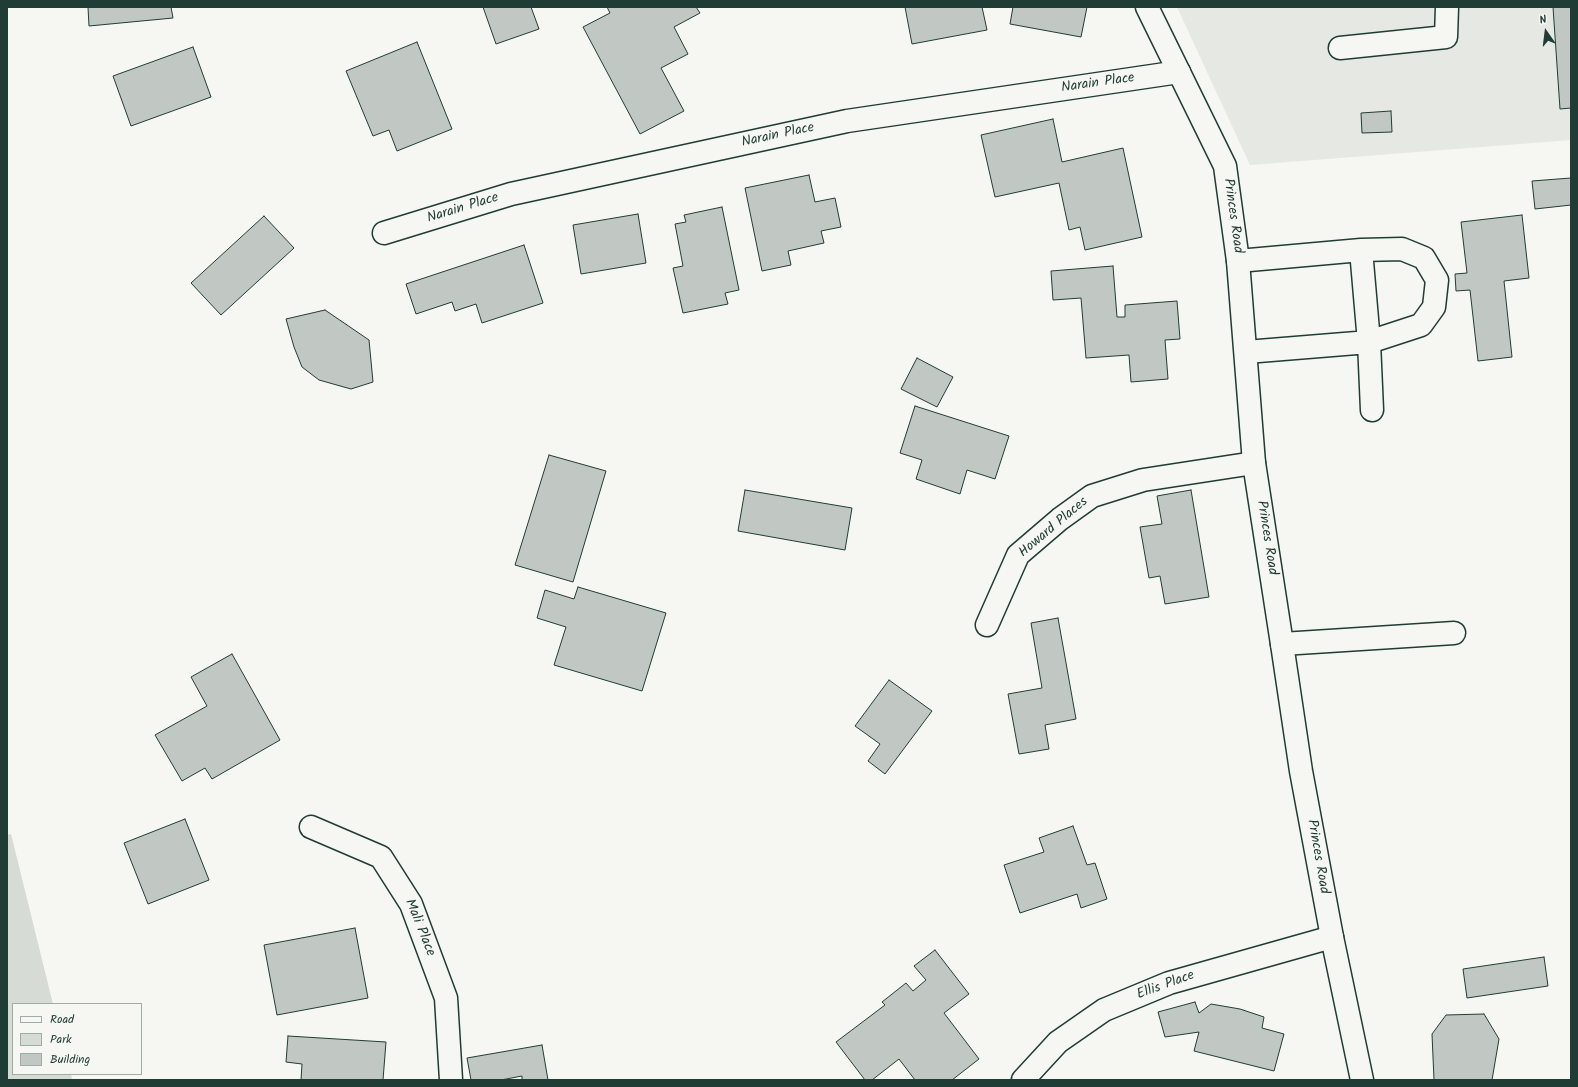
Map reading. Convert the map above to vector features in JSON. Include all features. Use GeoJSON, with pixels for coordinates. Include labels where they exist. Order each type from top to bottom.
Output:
{"type":"FeatureCollection","features":[{"type":"Feature","properties":{"kind":"street","name":"Princes Road"},"geometry":{"type":"LineString","coordinates":[[1147,7],[1225,166],[1238,262],[1254,463],[1301,771],[1332,937],[1362,1080]]}},
{"type":"Feature","properties":{"kind":"street"},"geometry":{"type":"LineString","coordinates":[[1340,48],[1446,37],[1447,7]]}},
{"type":"Feature","properties":{"kind":"street","name":"Narain Place"},"geometry":{"type":"LineString","coordinates":[[384,233],[511,194],[847,121],[1179,72]]}},
{"type":"Feature","properties":{"kind":"street"},"geometry":{"type":"LineString","coordinates":[[1238,262],[1361,250],[1402,249],[1424,258],[1436,280],[1434,307],[1421,325],[1369,342],[1246,352]]}},
{"type":"Feature","properties":{"kind":"street"},"geometry":{"type":"LineString","coordinates":[[1361,250],[1369,342],[1372,410]]}},
{"type":"Feature","properties":{"kind":"street","name":"Howard Places"},"geometry":{"type":"LineString","coordinates":[[987,625],[1018,555],[1060,519],[1092,496],[1143,480],[1254,463]]}},
{"type":"Feature","properties":{"kind":"street"},"geometry":{"type":"LineString","coordinates":[[1282,644],[1454,633]]}},
{"type":"Feature","properties":{"kind":"street","name":"Mali Place"},"geometry":{"type":"LineString","coordinates":[[311,826],[381,857],[412,904],[446,998],[451,1080]]}},
{"type":"Feature","properties":{"kind":"street","name":"Ellis Place"},"geometry":{"type":"LineString","coordinates":[[1023,1080],[1058,1042],[1104,1010],[1169,983],[1332,937]]}},
{"type":"Feature","properties":{"kind":"shaded area"},"geometry":{"type":"Polygon","coordinates":[[[1177,7],[1571,7],[1571,140],[1250,165],[1177,7]]]}},
{"type":"Feature","properties":{"kind":"green space"},"geometry":{"type":"Polygon","coordinates":[[[11,834],[53,1003],[12,1003],[12,1075],[71,1075],[72,1080],[7,1080],[7,835],[11,834]]]}},
{"type":"Feature","properties":{"kind":"building"},"geometry":{"type":"Polygon","coordinates":[[[88,7],[171,7],[173,18],[89,26],[88,7]]]}},
{"type":"Feature","properties":{"kind":"building"},"geometry":{"type":"Polygon","coordinates":[[[483,7],[531,7],[539,29],[496,44],[483,7]]]}},
{"type":"Feature","properties":{"kind":"building"},"geometry":{"type":"Polygon","coordinates":[[[607,7],[696,7],[700,13],[674,27],[688,54],[661,68],[684,111],[640,134],[583,27],[610,13],[607,7]]]}},
{"type":"Feature","properties":{"kind":"building"},"geometry":{"type":"Polygon","coordinates":[[[905,7],[982,7],[987,30],[912,44],[905,7]]]}},
{"type":"Feature","properties":{"kind":"building"},"geometry":{"type":"Polygon","coordinates":[[[1013,7],[1087,7],[1081,37],[1010,24],[1013,7]]]}},
{"type":"Feature","properties":{"kind":"building"},"geometry":{"type":"Polygon","coordinates":[[[1553,7],[1571,7],[1571,108],[1560,109],[1553,7]]]}},
{"type":"Feature","properties":{"kind":"building"},"geometry":{"type":"Polygon","coordinates":[[[417,42],[452,129],[397,151],[389,130],[373,136],[346,71],[417,42]]]}},
{"type":"Feature","properties":{"kind":"building"},"geometry":{"type":"Polygon","coordinates":[[[193,47],[211,97],[131,126],[113,76],[193,47]]]}},
{"type":"Feature","properties":{"kind":"building"},"geometry":{"type":"Polygon","coordinates":[[[1391,111],[1392,132],[1362,133],[1361,113],[1391,111]]]}},
{"type":"Feature","properties":{"kind":"building"},"geometry":{"type":"Polygon","coordinates":[[[1053,119],[1062,162],[1123,148],[1142,237],[1085,250],[1080,227],[1069,230],[1059,183],[995,197],[981,135],[1053,119]]]}},
{"type":"Feature","properties":{"kind":"building"},"geometry":{"type":"Polygon","coordinates":[[[809,175],[815,202],[835,198],[841,227],[821,231],[824,243],[788,251],[791,265],[762,271],[745,188],[809,175]]]}},
{"type":"Feature","properties":{"kind":"building"},"geometry":{"type":"Polygon","coordinates":[[[1571,178],[1571,205],[1535,209],[1532,181],[1571,178]]]}},
{"type":"Feature","properties":{"kind":"building"},"geometry":{"type":"Polygon","coordinates":[[[722,207],[739,290],[725,293],[728,304],[683,313],[673,268],[683,266],[675,224],[686,222],[684,215],[722,207]]]}},
{"type":"Feature","properties":{"kind":"building"},"geometry":{"type":"Polygon","coordinates":[[[638,214],[646,263],[581,274],[573,225],[638,214]]]}},
{"type":"Feature","properties":{"kind":"building"},"geometry":{"type":"Polygon","coordinates":[[[1522,215],[1529,278],[1504,281],[1512,357],[1478,361],[1470,290],[1456,291],[1455,274],[1467,273],[1461,222],[1522,215]]]}},
{"type":"Feature","properties":{"kind":"building"},"geometry":{"type":"Polygon","coordinates":[[[264,216],[294,248],[221,315],[191,283],[264,216]]]}},
{"type":"Feature","properties":{"kind":"building"},"geometry":{"type":"Polygon","coordinates":[[[524,245],[543,303],[482,323],[476,304],[455,311],[452,302],[416,314],[406,284],[524,245]]]}},
{"type":"Feature","properties":{"kind":"building"},"geometry":{"type":"Polygon","coordinates":[[[1113,266],[1117,317],[1125,317],[1125,305],[1177,301],[1180,339],[1165,340],[1168,379],[1131,382],[1129,355],[1086,358],[1081,298],[1053,300],[1051,271],[1113,266]]]}},
{"type":"Feature","properties":{"kind":"building"},"geometry":{"type":"Polygon","coordinates":[[[325,310],[369,340],[373,382],[351,389],[319,380],[302,367],[294,347],[286,319],[325,310]]]}},
{"type":"Feature","properties":{"kind":"building"},"geometry":{"type":"Polygon","coordinates":[[[917,358],[953,377],[937,407],[901,389],[917,358]]]}},
{"type":"Feature","properties":{"kind":"building"},"geometry":{"type":"Polygon","coordinates":[[[915,406],[1009,436],[995,479],[967,470],[960,494],[916,479],[922,460],[900,453],[915,406]]]}},
{"type":"Feature","properties":{"kind":"building"},"geometry":{"type":"Polygon","coordinates":[[[549,455],[606,471],[573,582],[515,565],[549,455]]]}},
{"type":"Feature","properties":{"kind":"building"},"geometry":{"type":"Polygon","coordinates":[[[745,490],[852,508],[845,550],[738,531],[745,490]]]}},
{"type":"Feature","properties":{"kind":"building"},"geometry":{"type":"Polygon","coordinates":[[[1191,490],[1209,597],[1165,604],[1160,576],[1149,578],[1140,527],[1162,524],[1157,496],[1191,490]]]}},
{"type":"Feature","properties":{"kind":"building"},"geometry":{"type":"Polygon","coordinates":[[[578,587],[666,613],[642,691],[554,665],[566,627],[537,618],[545,590],[574,599],[578,587]]]}},
{"type":"Feature","properties":{"kind":"building"},"geometry":{"type":"Polygon","coordinates":[[[1058,618],[1076,719],[1045,725],[1049,749],[1019,754],[1008,694],[1042,688],[1031,623],[1058,618]]]}},
{"type":"Feature","properties":{"kind":"building"},"geometry":{"type":"Polygon","coordinates":[[[232,654],[280,740],[212,779],[205,768],[182,781],[155,735],[207,706],[191,677],[232,654]]]}},
{"type":"Feature","properties":{"kind":"building"},"geometry":{"type":"Polygon","coordinates":[[[889,680],[932,711],[885,774],[868,761],[880,744],[855,726],[889,680]]]}},
{"type":"Feature","properties":{"kind":"building"},"geometry":{"type":"Polygon","coordinates":[[[185,819],[209,880],[148,904],[124,843],[185,819]]]}},
{"type":"Feature","properties":{"kind":"building"},"geometry":{"type":"Polygon","coordinates":[[[1073,826],[1087,865],[1095,863],[1107,899],[1081,908],[1077,894],[1020,913],[1004,865],[1044,852],[1039,838],[1073,826]]]}},
{"type":"Feature","properties":{"kind":"building"},"geometry":{"type":"Polygon","coordinates":[[[355,928],[368,998],[277,1015],[264,945],[355,928]]]}},
{"type":"Feature","properties":{"kind":"building"},"geometry":{"type":"Polygon","coordinates":[[[935,950],[969,994],[944,1013],[979,1059],[952,1080],[915,1080],[899,1059],[872,1080],[865,1080],[836,1042],[885,1005],[882,1002],[906,983],[913,991],[926,980],[914,966],[935,950]]]}},
{"type":"Feature","properties":{"kind":"building"},"geometry":{"type":"Polygon","coordinates":[[[1544,957],[1548,986],[1467,998],[1463,969],[1544,957]]]}},
{"type":"Feature","properties":{"kind":"building"},"geometry":{"type":"Polygon","coordinates":[[[1195,1002],[1199,1013],[1211,1004],[1240,1009],[1264,1017],[1262,1028],[1284,1034],[1274,1071],[1194,1051],[1199,1032],[1165,1037],[1158,1012],[1195,1002]]]}},
{"type":"Feature","properties":{"kind":"building"},"geometry":{"type":"Polygon","coordinates":[[[1484,1014],[1499,1039],[1492,1080],[1434,1080],[1432,1034],[1446,1015],[1484,1014]]]}},
{"type":"Feature","properties":{"kind":"building"},"geometry":{"type":"Polygon","coordinates":[[[288,1036],[386,1042],[383,1080],[301,1080],[302,1064],[286,1062],[288,1036]]]}},
{"type":"Feature","properties":{"kind":"building"},"geometry":{"type":"Polygon","coordinates":[[[542,1045],[548,1080],[522,1080],[522,1076],[501,1080],[471,1080],[467,1058],[542,1045]]]}}]}
